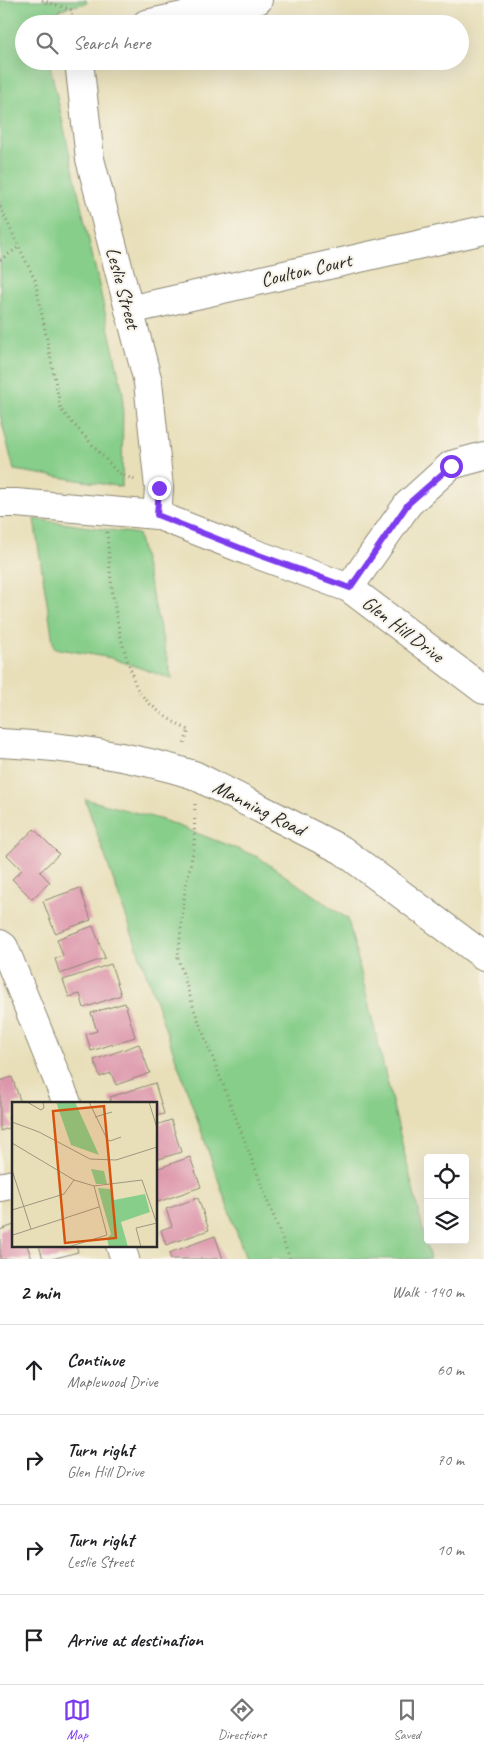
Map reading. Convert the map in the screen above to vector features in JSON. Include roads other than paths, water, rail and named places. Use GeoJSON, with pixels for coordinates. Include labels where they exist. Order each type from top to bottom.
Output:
{"type":"FeatureCollection","features":[{"type":"Feature","properties":{"kind":"street"},"geometry":{"type":"LineString","coordinates":[[188,15],[258,0]]}},
{"type":"Feature","properties":{"kind":"street","name":"Leslie Street"},"geometry":{"type":"LineString","coordinates":[[80,70],[90,160],[148,382],[159,488],[157,515]]}},
{"type":"Feature","properties":{"kind":"street","name":"Coulton Court"},"geometry":{"type":"LineString","coordinates":[[129,310],[484,230]]}},
{"type":"Feature","properties":{"kind":"street"},"geometry":{"type":"LineString","coordinates":[[350,588],[408,504],[451,466],[484,456]]}},
{"type":"Feature","properties":{"kind":"street","name":"Glen Hill Drive"},"geometry":{"type":"LineString","coordinates":[[0,503],[157,515],[350,588],[484,690]]}},
{"type":"Feature","properties":{"kind":"street","name":"Manning Road"},"geometry":{"type":"LineString","coordinates":[[0,743],[109,754],[194,775],[342,850],[484,956]]}},
{"type":"Feature","properties":{"kind":"street"},"geometry":{"type":"LineString","coordinates":[[0,944],[4,947],[67,1102]]}},
{"type":"Feature","properties":{"kind":"street"},"geometry":{"type":"LineString","coordinates":[[120,1246],[125,1259]]}}]}
